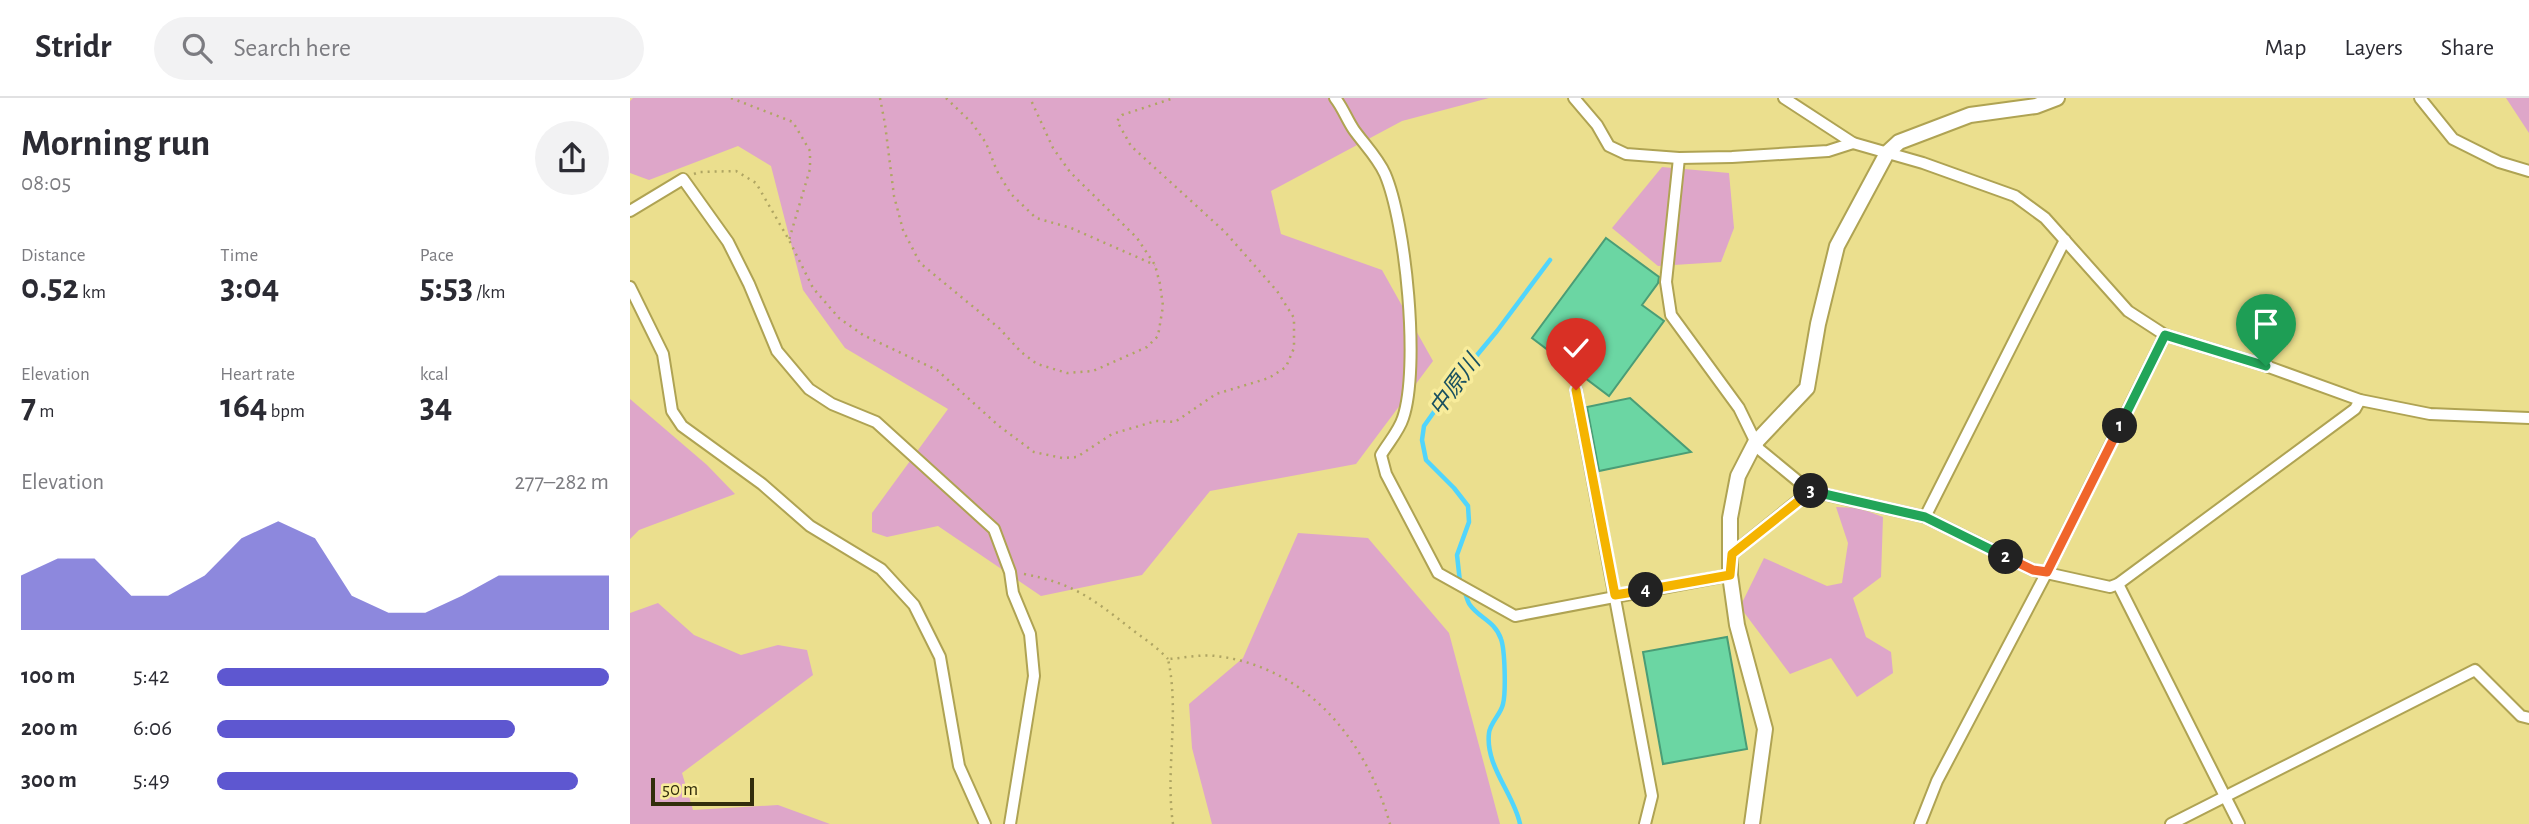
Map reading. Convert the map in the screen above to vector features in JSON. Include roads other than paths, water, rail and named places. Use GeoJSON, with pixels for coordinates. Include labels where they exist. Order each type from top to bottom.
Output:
{"type":"FeatureCollection","features":[{"type":"Feature","properties":{"kind":"street"},"geometry":{"type":"LineString","coordinates":[[1335,98],[1384,171],[1391,191],[1399,232],[1410,325],[1409,393],[1402,420],[1381,455],[1386,474],[1438,573],[1515,616],[1730,575]]}},
{"type":"Feature","properties":{"kind":"street"},"geometry":{"type":"LineString","coordinates":[[1574,98],[1597,125],[1609,146],[1626,153],[1679,158],[1828,151],[1853,143]]}},
{"type":"Feature","properties":{"kind":"street"},"geometry":{"type":"LineString","coordinates":[[1784,98],[1853,143],[2015,196],[2045,218],[2127,311],[2165,335],[2266,366],[2360,400],[2430,414],[2529,418]]}},
{"type":"Feature","properties":{"kind":"street"},"geometry":{"type":"LineString","coordinates":[[1752,824],[1765,729],[1737,625],[1730,575],[1730,518],[1738,476],[1755,443],[1807,388],[1818,324],[1837,246],[1887,153],[1899,142],[1970,115],[2057,98]]}},
{"type":"Feature","properties":{"kind":"street"},"geometry":{"type":"LineString","coordinates":[[2420,98],[2453,139],[2498,162],[2529,171]]}},
{"type":"Feature","properties":{"kind":"street"},"geometry":{"type":"LineString","coordinates":[[1679,158],[1666,282],[1671,315],[1740,408],[1755,443],[1810,491],[1925,517],[2033,570],[2109,587],[2118,584],[2355,409],[2360,400]]}},
{"type":"Feature","properties":{"kind":"street"},"geometry":{"type":"LineString","coordinates":[[630,211],[683,180],[728,242],[777,351],[809,389],[832,404],[876,422],[994,528],[1010,572],[1013,593],[1030,634],[1034,676],[1010,824]]}},
{"type":"Feature","properties":{"kind":"street"},"geometry":{"type":"LineString","coordinates":[[1925,517],[2064,240]]}},
{"type":"Feature","properties":{"kind":"street"},"geometry":{"type":"LineString","coordinates":[[630,286],[663,354],[672,411],[682,426],[762,484],[810,526],[881,569],[914,605],[940,657],[959,766],[985,824]]}},
{"type":"Feature","properties":{"kind":"street"},"geometry":{"type":"LineString","coordinates":[[1920,824],[1937,780],[2047,572],[2165,335]]}},
{"type":"Feature","properties":{"kind":"street"},"geometry":{"type":"LineString","coordinates":[[1576,390],[1652,796],[1645,824]]}},
{"type":"Feature","properties":{"kind":"street"},"geometry":{"type":"LineString","coordinates":[[1732,554],[1810,491]]}},
{"type":"Feature","properties":{"kind":"street"},"geometry":{"type":"LineString","coordinates":[[2118,584],[2239,824]]}},
{"type":"Feature","properties":{"kind":"street"},"geometry":{"type":"LineString","coordinates":[[2171,824],[2475,670],[2521,716],[2529,718]]}},
{"type":"Feature","properties":{"kind":"waterway","name":"中原川"},"geometry":{"type":"LineString","coordinates":[[1460,582],[1457,555],[1469,522],[1468,506],[1426,460],[1422,440],[1424,426],[1550,260]]}},
{"type":"Feature","properties":{"kind":"waterway","name":"中原川"},"geometry":{"type":"LineString","coordinates":[[1464,590],[1470,605],[1495,628],[1502,644],[1504,698],[1502,708],[1490,729],[1489,745],[1495,768],[1520,824]]}}]}
